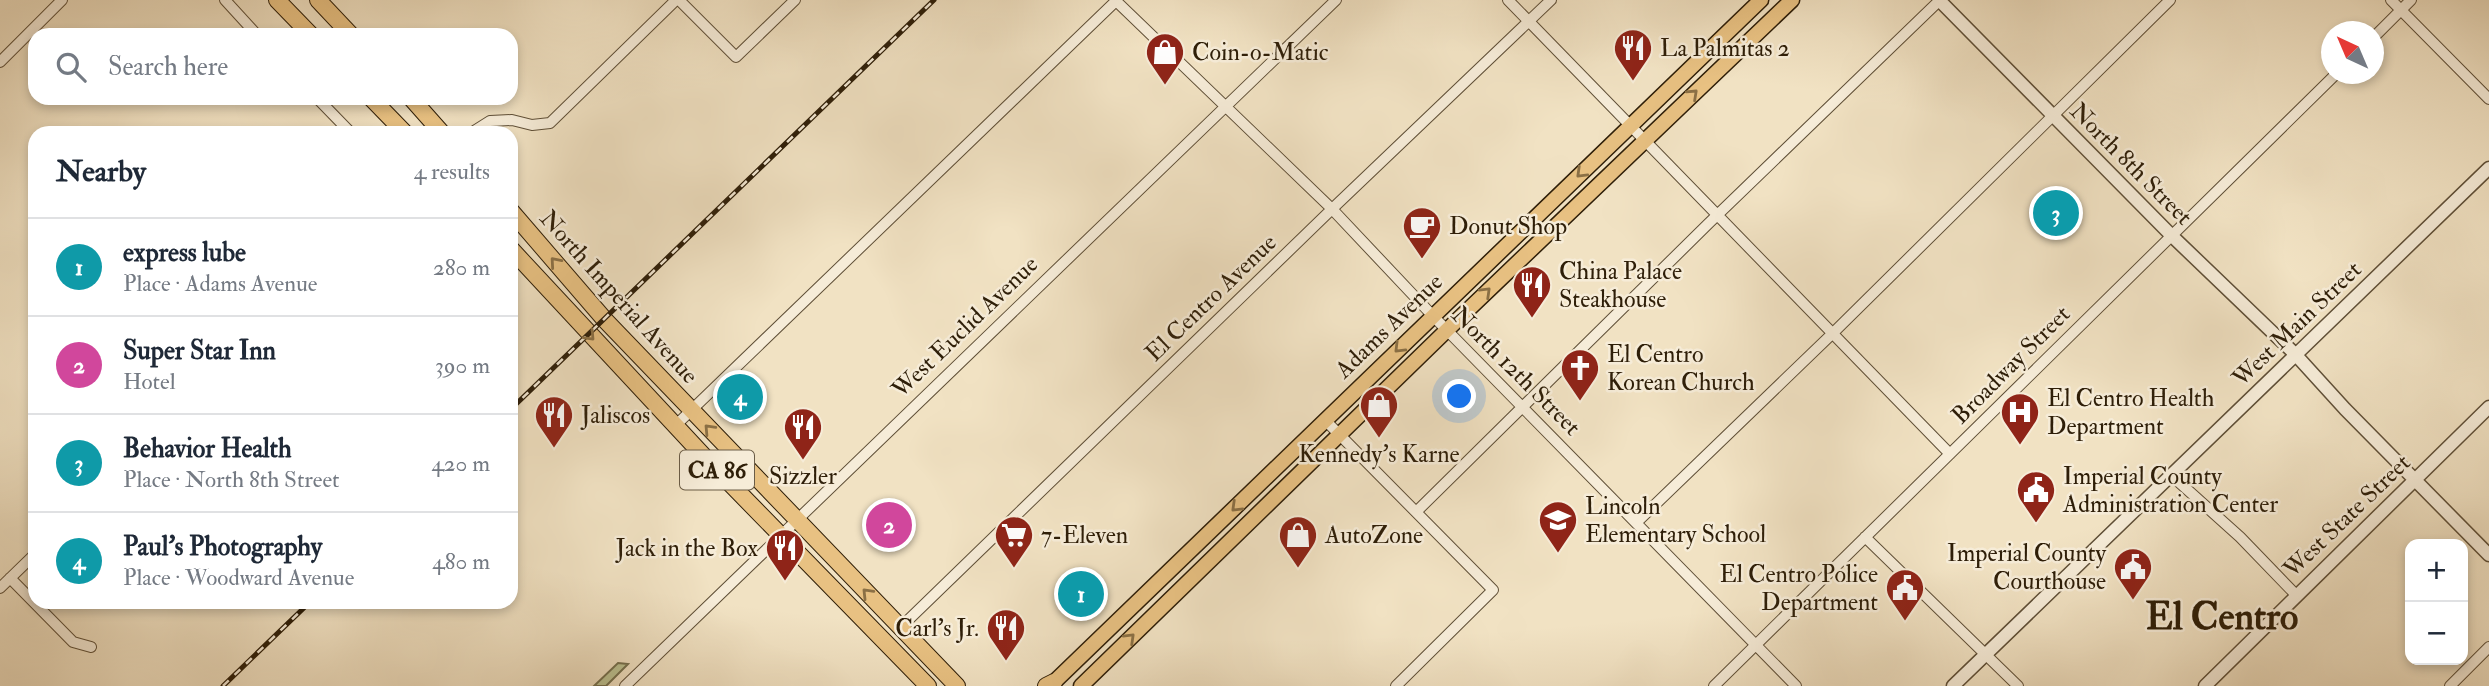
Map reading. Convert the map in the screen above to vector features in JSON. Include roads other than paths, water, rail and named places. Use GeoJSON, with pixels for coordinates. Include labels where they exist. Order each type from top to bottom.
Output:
{"type":"FeatureCollection","features":[{"type":"Feature","properties":{"kind":"highway"},"geometry":{"type":"LineString","coordinates":[[277,0],[304,28]]}},
{"type":"Feature","properties":{"kind":"highway"},"geometry":{"type":"LineString","coordinates":[[318,0],[344,28]]}},
{"type":"Feature","properties":{"kind":"highway"},"geometry":{"type":"LineString","coordinates":[[379,105],[398,126]]}},
{"type":"Feature","properties":{"kind":"highway"},"geometry":{"type":"LineString","coordinates":[[417,105],[436,126]]}},
{"type":"Feature","properties":{"kind":"highway","name":"North Imperial Avenue"},"geometry":{"type":"LineString","coordinates":[[518,219],[604,320],[957,686]]}},
{"type":"Feature","properties":{"kind":"highway","name":"North Imperial Avenue"},"geometry":{"type":"LineString","coordinates":[[518,257],[928,686]]}},
{"type":"Feature","properties":{"kind":"highway","name":"CA 86"},"geometry":{"type":"LineString","coordinates":[[932,659],[962,686]]}},
{"type":"Feature","properties":{"kind":"main road","name":"Adams Avenue"},"geometry":{"type":"LineString","coordinates":[[1050,685],[1761,0]]}},
{"type":"Feature","properties":{"kind":"main road","name":"Adams Avenue"},"geometry":{"type":"LineString","coordinates":[[1081,686],[1339,434],[1792,0]]}},
{"type":"Feature","properties":{"kind":"street"},"geometry":{"type":"LineString","coordinates":[[34,28],[62,0]]}},
{"type":"Feature","properties":{"kind":"street"},"geometry":{"type":"LineString","coordinates":[[225,0],[251,28]]}},
{"type":"Feature","properties":{"kind":"street"},"geometry":{"type":"LineString","coordinates":[[482,126],[490,121],[512,120],[533,125],[550,122],[677,0],[736,57],[795,0]]}},
{"type":"Feature","properties":{"kind":"street"},"geometry":{"type":"LineString","coordinates":[[676,425],[1116,0]]}},
{"type":"Feature","properties":{"kind":"street","name":"North 12th Street"},"geometry":{"type":"LineString","coordinates":[[1116,0],[1332,209],[1432,315],[1796,686]]}},
{"type":"Feature","properties":{"kind":"street","name":"West Euclid Avenue"},"geometry":{"type":"LineString","coordinates":[[625,686],[796,518],[1336,0]]}},
{"type":"Feature","properties":{"kind":"street"},"geometry":{"type":"LineString","coordinates":[[1507,0],[1950,454]]}},
{"type":"Feature","properties":{"kind":"street","name":"El Centro Avenue"},"geometry":{"type":"LineString","coordinates":[[901,627],[1551,0]]}},
{"type":"Feature","properties":{"kind":"street"},"geometry":{"type":"LineString","coordinates":[[1417,511],[1939,0]]}},
{"type":"Feature","properties":{"kind":"street","name":"North 8th Street"},"geometry":{"type":"LineString","coordinates":[[1939,0],[2172,236],[2295,355],[2489,555]]}},
{"type":"Feature","properties":{"kind":"street"},"geometry":{"type":"LineString","coordinates":[[1637,522],[1833,333],[2170,0]]}},
{"type":"Feature","properties":{"kind":"street"},"geometry":{"type":"LineString","coordinates":[[2391,0],[2489,99]]}},
{"type":"Feature","properties":{"kind":"street"},"geometry":{"type":"LineString","coordinates":[[2384,27],[2411,0]]}},
{"type":"Feature","properties":{"kind":"street"},"geometry":{"type":"LineString","coordinates":[[0,62],[28,34]]}},
{"type":"Feature","properties":{"kind":"street","name":"Broadway Street"},"geometry":{"type":"LineString","coordinates":[[1714,686],[2326,84]]}},
{"type":"Feature","properties":{"kind":"street"},"geometry":{"type":"LineString","coordinates":[[324,105],[344,126]]}},
{"type":"Feature","properties":{"kind":"street","name":"West Main Street"},"geometry":{"type":"LineString","coordinates":[[1953,686],[2489,168]]}},
{"type":"Feature","properties":{"kind":"street","name":"West State Street"},"geometry":{"type":"LineString","coordinates":[[2205,686],[2489,407]]}},
{"type":"Feature","properties":{"kind":"street"},"geometry":{"type":"LineString","coordinates":[[1325,420],[1493,590],[1396,686]]}},
{"type":"Feature","properties":{"kind":"street"},"geometry":{"type":"LineString","coordinates":[[2171,475],[2240,537],[2296,595]]}},
{"type":"Feature","properties":{"kind":"street"},"geometry":{"type":"LineString","coordinates":[[1865,537],[2018,686]]}},
{"type":"Feature","properties":{"kind":"street"},"geometry":{"type":"LineString","coordinates":[[0,588],[28,561]]}},
{"type":"Feature","properties":{"kind":"street"},"geometry":{"type":"LineString","coordinates":[[10,578],[28,596]]}},
{"type":"Feature","properties":{"kind":"street"},"geometry":{"type":"LineString","coordinates":[[41,609],[73,642],[91,647]]}},
{"type":"Feature","properties":{"kind":"street"},"geometry":{"type":"LineString","coordinates":[[2450,686],[2489,647]]}},
{"type":"Feature","properties":{"kind":"railway"},"geometry":{"type":"LineString","coordinates":[[518,402],[934,0]]}},
{"type":"Feature","properties":{"kind":"railway"},"geometry":{"type":"LineString","coordinates":[[223,686],[303,609]]}},
{"type":"Feature","properties":{"kind":"place","name":"La Palmitas 2"},"geometry":{"type":"Point","coordinates":[1633,82]}},
{"type":"Feature","properties":{"kind":"place","name":"Coin-o-Matic"},"geometry":{"type":"Point","coordinates":[1165,86]}},
{"type":"Feature","properties":{"kind":"place","name":"Behavior Health"},"geometry":{"type":"Point","coordinates":[2056,213]}},
{"type":"Feature","properties":{"kind":"place","name":"Donut Shop"},"geometry":{"type":"Point","coordinates":[1422,260]}},
{"type":"Feature","properties":{"kind":"place","name":"China Palace Steakhouse"},"geometry":{"type":"Point","coordinates":[1532,319]}},
{"type":"Feature","properties":{"kind":"place","name":"Paul's Photography"},"geometry":{"type":"Point","coordinates":[740,397]}},
{"type":"Feature","properties":{"kind":"place","name":"El Centro Korean Church"},"geometry":{"type":"Point","coordinates":[1580,402]}},
{"type":"Feature","properties":{"kind":"place","name":"Kennedy's Karne"},"geometry":{"type":"Point","coordinates":[1379,439]}},
{"type":"Feature","properties":{"kind":"place","name":"El Centro Health Department"},"geometry":{"type":"Point","coordinates":[2020,446]}},
{"type":"Feature","properties":{"kind":"place","name":"Jaliscos"},"geometry":{"type":"Point","coordinates":[554,449]}},
{"type":"Feature","properties":{"kind":"place","name":"Sizzler"},"geometry":{"type":"Point","coordinates":[803,461]}},
{"type":"Feature","properties":{"kind":"place","name":"Imperial County Administration Center"},"geometry":{"type":"Point","coordinates":[2036,524]}},
{"type":"Feature","properties":{"kind":"place","name":"Super Star Inn"},"geometry":{"type":"Point","coordinates":[889,525]}},
{"type":"Feature","properties":{"kind":"place","name":"Lincoln Elementary School"},"geometry":{"type":"Point","coordinates":[1558,554]}},
{"type":"Feature","properties":{"kind":"place","name":"7-Eleven"},"geometry":{"type":"Point","coordinates":[1014,569]}},
{"type":"Feature","properties":{"kind":"place","name":"AutoZone"},"geometry":{"type":"Point","coordinates":[1298,569]}},
{"type":"Feature","properties":{"kind":"place","name":"Jack in the Box"},"geometry":{"type":"Point","coordinates":[785,582]}},
{"type":"Feature","properties":{"kind":"place","name":"express lube"},"geometry":{"type":"Point","coordinates":[1081,594]}},
{"type":"Feature","properties":{"kind":"place","name":"Imperial County Courthouse"},"geometry":{"type":"Point","coordinates":[2133,601]}},
{"type":"Feature","properties":{"kind":"place","name":"El Centro Police Department"},"geometry":{"type":"Point","coordinates":[1905,622]}},
{"type":"Feature","properties":{"kind":"place","name":"Carl's Jr."},"geometry":{"type":"Point","coordinates":[1006,662]}},
{"type":"Feature","properties":{"kind":"district","name":"El Centro"},"geometry":{"type":"Point","coordinates":[2222,617]}}]}
